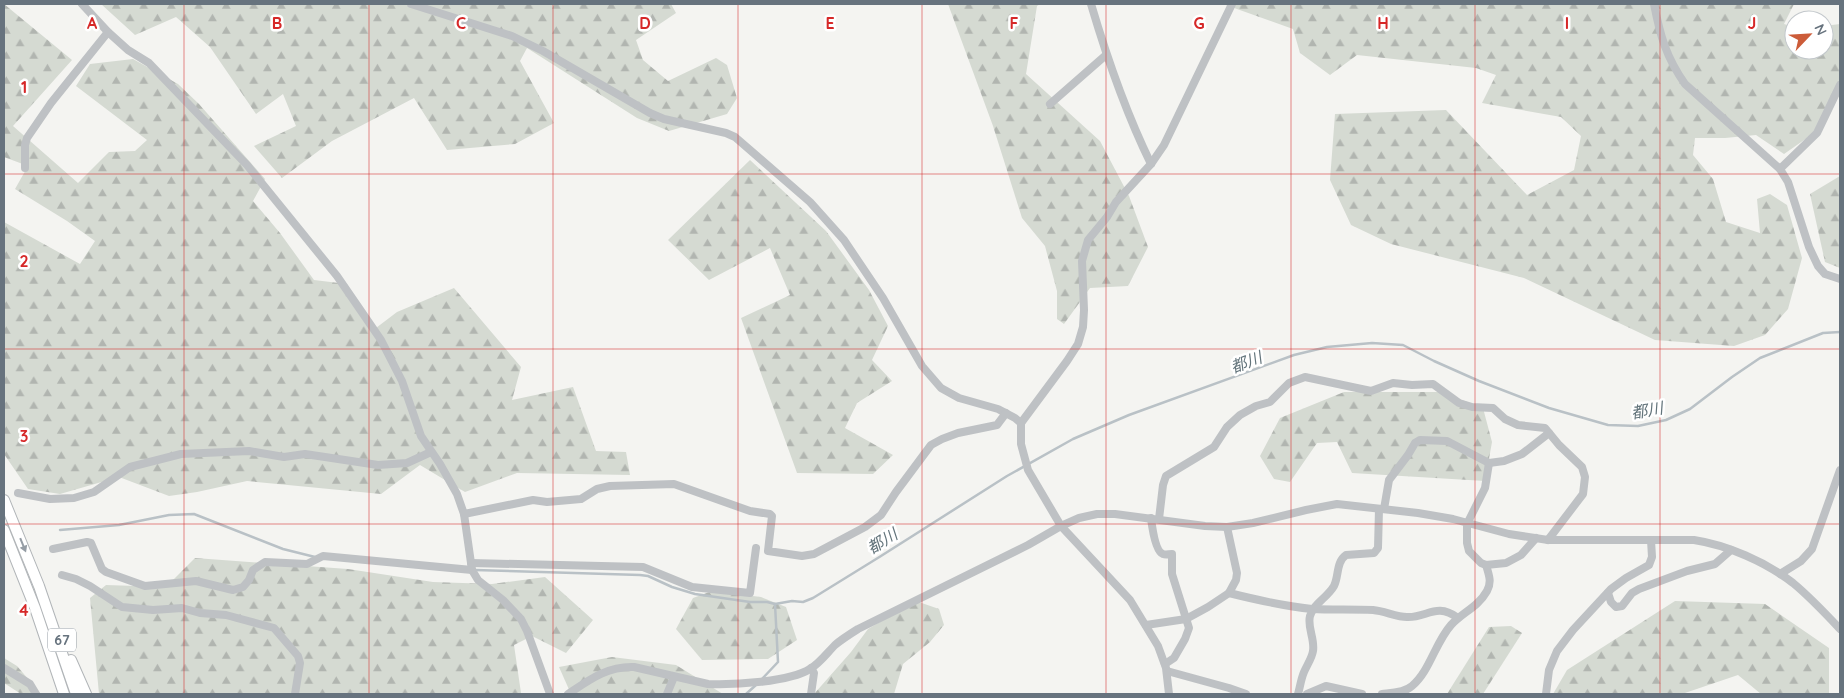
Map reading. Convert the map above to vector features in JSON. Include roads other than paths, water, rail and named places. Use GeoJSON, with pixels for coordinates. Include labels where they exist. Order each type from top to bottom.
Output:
{"type":"FeatureCollection","features":[{"type":"Feature","properties":{"kind":"main road","name":"67"},"geometry":{"type":"LineString","coordinates":[[4,500],[86,694]]}},
{"type":"Feature","properties":{"kind":"main road","name":"67"},"geometry":{"type":"LineString","coordinates":[[4,530],[35,608],[64,694]]}},
{"type":"Feature","properties":{"kind":"main road","name":"67"},"geometry":{"type":"LineString","coordinates":[[39,586],[76,694]]}},
{"type":"Feature","properties":{"kind":"main road","name":"67"},"geometry":{"type":"LineString","coordinates":[[56,670],[57,694]]}},
{"type":"Feature","properties":{"kind":"street"},"geometry":{"type":"LineString","coordinates":[[82,4],[128,50],[149,63],[247,165],[337,276],[381,340],[402,381],[421,436],[457,494],[464,514],[472,566],[478,580],[504,600],[521,619],[550,694]]}},
{"type":"Feature","properties":{"kind":"street"},"geometry":{"type":"LineString","coordinates":[[411,4],[512,36],[543,51],[650,113],[664,119],[726,133],[735,137],[810,202],[844,240],[883,298],[922,366],[936,384],[959,398],[1006,413],[1021,423]]}},
{"type":"Feature","properties":{"kind":"street"},"geometry":{"type":"LineString","coordinates":[[1091,4],[1106,55],[1138,138],[1151,164]]}},
{"type":"Feature","properties":{"kind":"street"},"geometry":{"type":"LineString","coordinates":[[1169,694],[1166,668],[1158,646],[1146,625],[1122,590],[1097,566],[1061,526],[1028,470],[1021,444],[1021,423],[1068,361],[1078,344],[1083,327],[1084,310],[1082,261],[1088,240],[1108,217],[1116,202],[1151,164],[1164,145],[1232,4]]}},
{"type":"Feature","properties":{"kind":"street"},"geometry":{"type":"LineString","coordinates":[[1654,4],[1660,35],[1666,51],[1685,84],[1780,170],[1788,182],[1809,247],[1818,266],[1825,274],[1840,279]]}},
{"type":"Feature","properties":{"kind":"street"},"geometry":{"type":"LineString","coordinates":[[25,168],[27,138],[51,103],[108,32]]}},
{"type":"Feature","properties":{"kind":"street"},"geometry":{"type":"LineString","coordinates":[[1050,104],[1106,55]]}},
{"type":"Feature","properties":{"kind":"street"},"geometry":{"type":"LineString","coordinates":[[1780,170],[1817,132],[1840,85]]}},
{"type":"Feature","properties":{"kind":"street"},"geometry":{"type":"LineString","coordinates":[[1160,519],[1163,485],[1166,476],[1214,447],[1227,427],[1240,415],[1256,406],[1270,402],[1289,384],[1305,376],[1371,391],[1393,382],[1412,385],[1433,384],[1460,403],[1472,407],[1493,408],[1505,419],[1518,424],[1545,428],[1559,446],[1582,467],[1585,477],[1583,494],[1548,540]]}},
{"type":"Feature","properties":{"kind":"street"},"geometry":{"type":"LineString","coordinates":[[464,514],[533,500],[547,502],[580,499],[597,489],[610,486],[674,484],[750,511],[770,514],[772,516],[768,551],[802,556],[814,554],[874,522],[888,507],[896,492],[931,446],[942,439],[958,433],[997,425],[1006,413]]}},
{"type":"Feature","properties":{"kind":"street"},"geometry":{"type":"LineString","coordinates":[[1298,694],[1303,674],[1313,653],[1314,645],[1309,621],[1313,609],[1336,582],[1342,558],[1346,555],[1374,553],[1378,548],[1382,509],[1389,480],[1408,455],[1412,446],[1420,440],[1447,441],[1489,462],[1504,461],[1522,454],[1549,433]]}},
{"type":"Feature","properties":{"kind":"street"},"geometry":{"type":"LineString","coordinates":[[18,493],[50,499],[74,498],[94,492],[130,467],[181,454],[249,450],[284,457],[305,454],[378,465],[407,463],[431,452]]}},
{"type":"Feature","properties":{"kind":"street"},"geometry":{"type":"LineString","coordinates":[[1489,462],[1485,488],[1467,524],[1466,543],[1469,551],[1481,563],[1486,565],[1512,561],[1521,555],[1536,538]]}},
{"type":"Feature","properties":{"kind":"street"},"geometry":{"type":"LineString","coordinates":[[1780,574],[1801,561],[1812,549],[1840,470]]}},
{"type":"Feature","properties":{"kind":"street"},"geometry":{"type":"LineString","coordinates":[[568,694],[604,671],[613,668],[634,667],[708,684],[731,684],[787,677],[802,673],[811,668],[835,645],[858,629],[1028,545],[1061,526],[1079,518],[1097,514],[1115,514],[1227,528],[1253,524],[1337,504],[1426,514],[1509,534],[1548,540],[1694,540],[1711,543],[1731,550],[1780,574],[1810,598],[1840,629]]}},
{"type":"Feature","properties":{"kind":"street"},"geometry":{"type":"LineString","coordinates":[[1151,518],[1159,551],[1163,554],[1172,554],[1172,574],[1189,628],[1185,639],[1166,668]]}},
{"type":"Feature","properties":{"kind":"street"},"geometry":{"type":"LineString","coordinates":[[1146,625],[1186,619],[1229,593],[1236,580],[1237,573],[1227,528]]}},
{"type":"Feature","properties":{"kind":"street"},"geometry":{"type":"LineString","coordinates":[[1546,694],[1549,670],[1557,651],[1573,630],[1608,593],[1626,578],[1648,565],[1652,557],[1652,540]]}},
{"type":"Feature","properties":{"kind":"street"},"geometry":{"type":"LineString","coordinates":[[52,549],[87,542],[92,543],[102,569],[145,586],[196,581],[233,590],[243,587],[249,580],[253,570],[265,562],[307,564],[322,556],[472,566],[643,567],[692,587],[750,593],[756,548]]}},
{"type":"Feature","properties":{"kind":"street"},"geometry":{"type":"LineString","coordinates":[[1608,593],[1611,602],[1616,607],[1622,606],[1632,593],[1638,589],[1687,571],[1715,564],[1731,550]]}},
{"type":"Feature","properties":{"kind":"street"},"geometry":{"type":"LineString","coordinates":[[1382,694],[1402,691],[1410,688],[1416,682],[1451,625],[1465,612],[1473,608],[1488,590],[1491,580],[1486,565]]}},
{"type":"Feature","properties":{"kind":"street"},"geometry":{"type":"LineString","coordinates":[[62,575],[90,586],[122,607],[152,610],[182,608],[200,613],[226,615],[274,628],[298,656],[300,663],[295,694]]}},
{"type":"Feature","properties":{"kind":"street"},"geometry":{"type":"LineString","coordinates":[[1229,593],[1265,602],[1313,609],[1374,610],[1408,617],[1432,611],[1441,611],[1453,614],[1458,618]]}},
{"type":"Feature","properties":{"kind":"street"},"geometry":{"type":"LineString","coordinates":[[4,668],[30,684],[36,694]]}},
{"type":"Feature","properties":{"kind":"street"},"geometry":{"type":"LineString","coordinates":[[811,668],[814,673],[811,694]]}},
{"type":"Feature","properties":{"kind":"street"},"geometry":{"type":"LineString","coordinates":[[1166,668],[1246,694]]}},
{"type":"Feature","properties":{"kind":"street"},"geometry":{"type":"LineString","coordinates":[[667,694],[674,677]]}},
{"type":"Feature","properties":{"kind":"street"},"geometry":{"type":"LineString","coordinates":[[1307,694],[1326,686],[1362,694]]}},
{"type":"Feature","properties":{"kind":"waterway","name":"都川"},"geometry":{"type":"LineString","coordinates":[[475,570],[640,575],[648,576],[672,587],[695,594],[775,604],[792,601],[803,602],[813,598],[1007,476],[1073,439],[1129,415],[1294,355],[1327,347],[1372,343],[1403,345],[1479,381],[1549,408],[1608,425],[1638,426],[1666,420],[1690,409],[1760,358],[1823,333],[1840,332]]}},
{"type":"Feature","properties":{"kind":"waterway"},"geometry":{"type":"LineString","coordinates":[[60,530],[119,525],[169,515],[194,514],[283,549],[315,557]]}},
{"type":"Feature","properties":{"kind":"waterway","name":"都川"},"geometry":{"type":"LineString","coordinates":[[762,679],[778,662],[775,604]]}},
{"type":"Feature","properties":{"kind":"waterway","name":"都川"},"geometry":{"type":"LineString","coordinates":[[746,694],[756,685]]}}]}
